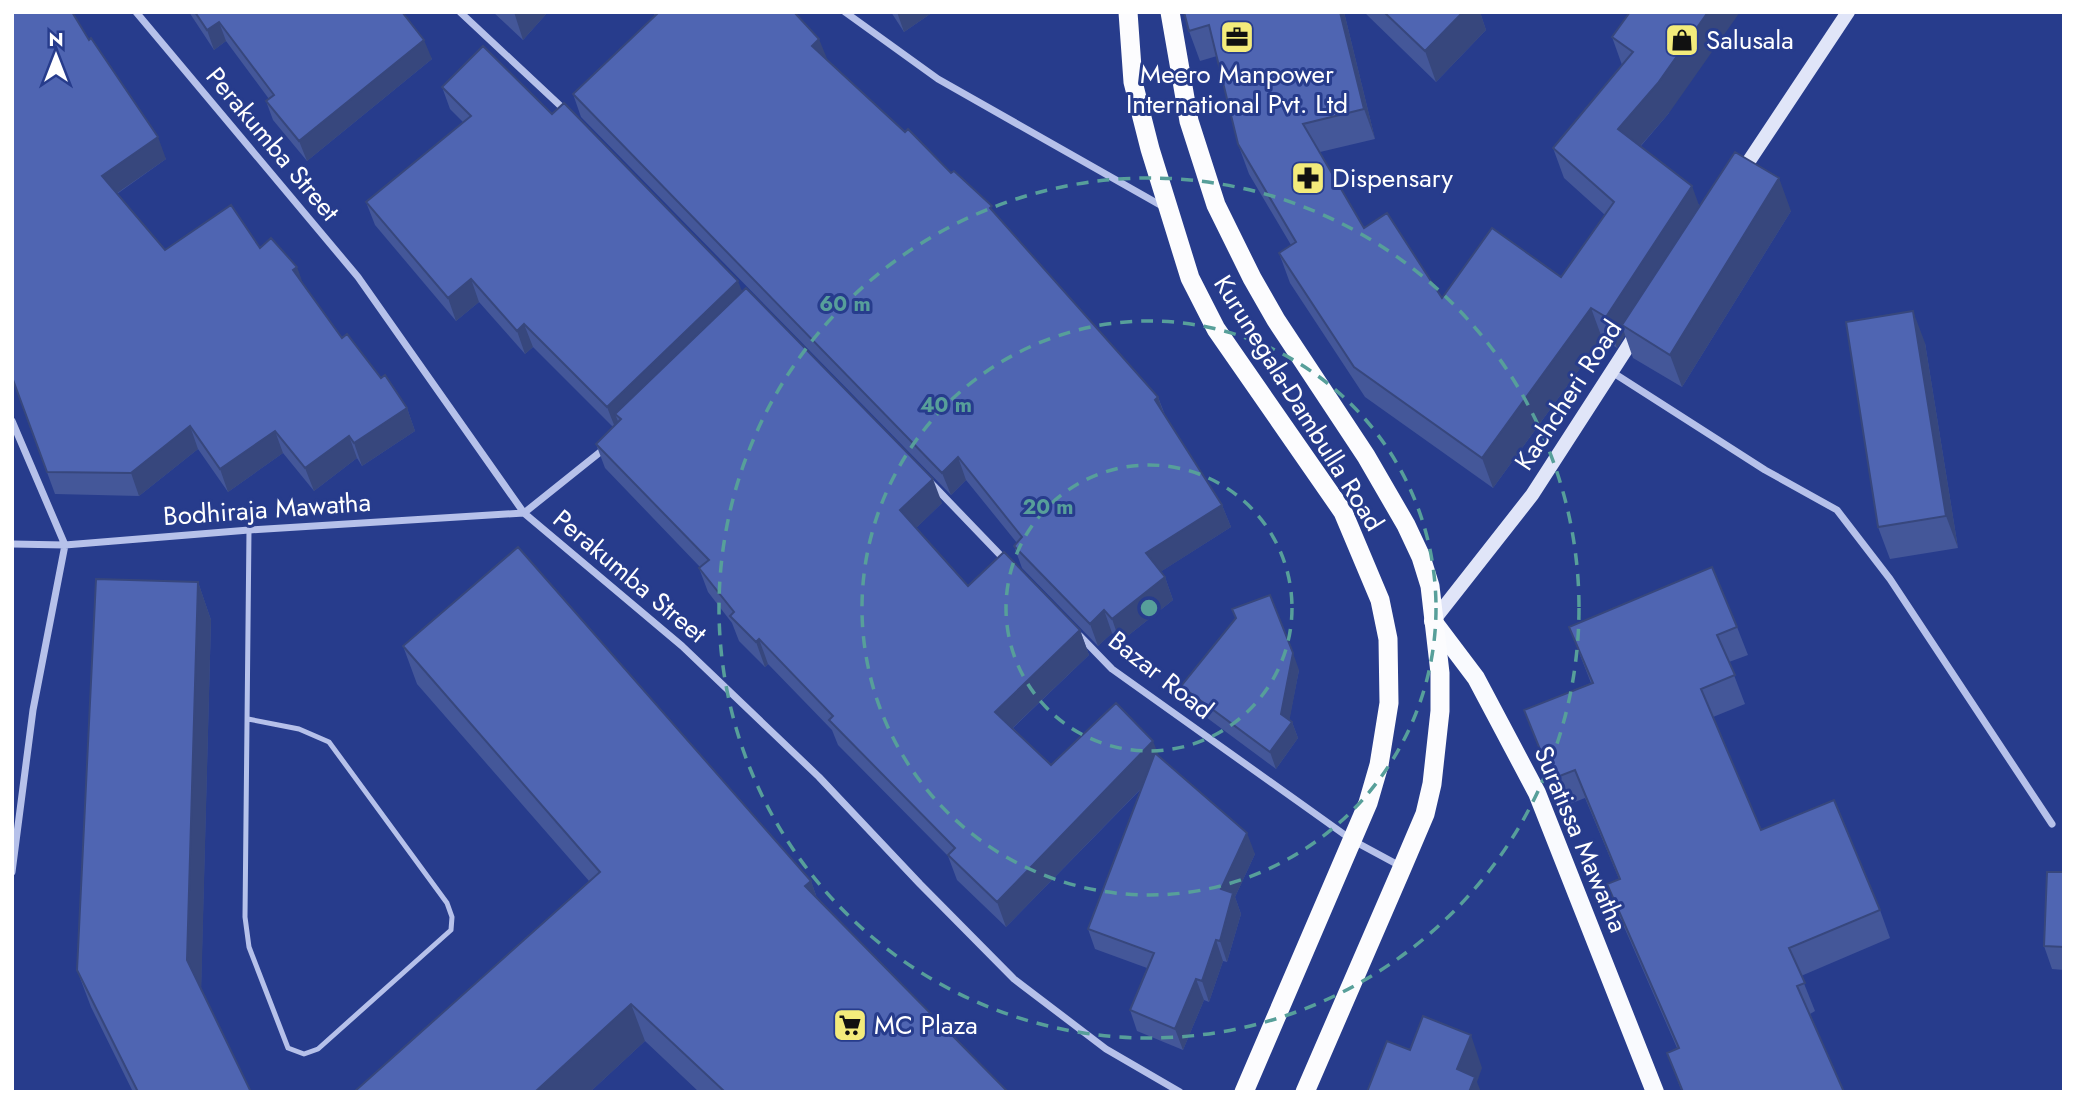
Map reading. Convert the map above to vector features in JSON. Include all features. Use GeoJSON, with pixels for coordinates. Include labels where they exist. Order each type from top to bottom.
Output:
{"type":"FeatureCollection","features":[{"type":"Feature","properties":{"kind":"highway","name":"Kurunegala-Dambulla Road"},"geometry":{"type":"LineString","coordinates":[[1128,12],[1133,82],[1150,149],[1190,278],[1216,329],[1343,512],[1368,565],[1380,600],[1388,639],[1389,703],[1379,765],[1353,840],[1244,1092]]}},
{"type":"Feature","properties":{"kind":"highway","name":"Kurunegala-Dambulla Road"},"geometry":{"type":"LineString","coordinates":[[1170,12],[1189,121],[1216,205],[1276,320],[1366,456],[1406,525],[1421,557],[1430,586],[1440,673],[1440,711],[1433,785],[1402,868],[1305,1092]]}},
{"type":"Feature","properties":{"kind":"main road"},"geometry":{"type":"LineString","coordinates":[[1734,183],[1848,12]]}},
{"type":"Feature","properties":{"kind":"main road","name":"Kachcheri Road"},"geometry":{"type":"LineString","coordinates":[[1433,621],[1532,495],[1645,320]]}},
{"type":"Feature","properties":{"kind":"main road","name":"Suratissa Mawatha"},"geometry":{"type":"LineString","coordinates":[[1433,621],[1476,678],[1537,793],[1655,1092]]}},
{"type":"Feature","properties":{"kind":"street","name":"Perakumba Street"},"geometry":{"type":"LineString","coordinates":[[136,12],[358,277],[524,513],[682,646],[819,776],[1014,979],[1106,1049],[1180,1092]]}},
{"type":"Feature","properties":{"kind":"street"},"geometry":{"type":"LineString","coordinates":[[460,12],[572,117]]}},
{"type":"Feature","properties":{"kind":"street"},"geometry":{"type":"LineString","coordinates":[[845,12],[938,79],[1169,209]]}},
{"type":"Feature","properties":{"kind":"street"},"geometry":{"type":"LineString","coordinates":[[1611,372],[1765,470],[1837,510],[1890,579],[2052,824]]}},
{"type":"Feature","properties":{"kind":"street"},"geometry":{"type":"LineString","coordinates":[[12,421],[65,545],[33,710],[12,872]]}},
{"type":"Feature","properties":{"kind":"street"},"geometry":{"type":"LineString","coordinates":[[524,513],[611,443]]}},
{"type":"Feature","properties":{"kind":"street"},"geometry":{"type":"LineString","coordinates":[[929,481],[1016,570]]}},
{"type":"Feature","properties":{"kind":"street","name":"Bodhiraja Mawatha"},"geometry":{"type":"LineString","coordinates":[[12,544],[65,545],[524,513]]}},
{"type":"Feature","properties":{"kind":"street","name":"Bazar Road"},"geometry":{"type":"LineString","coordinates":[[1073,630],[1112,669],[1353,840],[1402,868]]}},
{"type":"Feature","properties":{"kind":"lane"},"geometry":{"type":"LineString","coordinates":[[248,719],[299,729],[330,742],[447,903],[452,917],[451,930],[318,1049],[304,1054],[288,1048],[250,947],[245,917],[250,530]]}},
{"type":"Feature","properties":{"kind":"building"},"geometry":{"type":"Polygon","coordinates":[[[12,12],[72,12],[158,137],[102,176],[165,250],[231,205],[260,248],[271,238],[297,267],[293,270],[342,338],[347,334],[381,378],[385,375],[407,408],[354,443],[349,436],[305,468],[275,431],[220,469],[190,426],[131,473],[47,472],[12,377],[12,12]]]}},
{"type":"Feature","properties":{"kind":"building"},"geometry":{"type":"Polygon","coordinates":[[[195,12],[402,12],[424,40],[299,141],[266,101],[274,95],[219,22],[207,30],[195,12]]]}},
{"type":"Feature","properties":{"kind":"building"},"geometry":{"type":"Polygon","coordinates":[[[659,12],[794,12],[819,39],[812,46],[905,132],[908,129],[951,173],[954,171],[992,206],[990,208],[1158,397],[1155,400],[1222,505],[1146,553],[1165,577],[1112,619],[1104,610],[1090,624],[1014,546],[1022,537],[958,457],[942,473],[573,94],[659,12]]]}},
{"type":"Feature","properties":{"kind":"building"},"geometry":{"type":"Polygon","coordinates":[[[1184,12],[1340,12],[1364,109],[1303,124],[1364,228],[1387,213],[1442,298],[1492,228],[1561,277],[1614,202],[1553,148],[1633,52],[1612,37],[1630,12],[1708,12],[1658,83],[1618,129],[1692,186],[1606,317],[1591,308],[1482,458],[1354,367],[1279,253],[1296,242],[1238,144],[1209,25],[1189,31],[1184,12]]]}},
{"type":"Feature","properties":{"kind":"building"},"geometry":{"type":"Polygon","coordinates":[[[1384,12],[1463,12],[1425,51],[1384,12]]]}},
{"type":"Feature","properties":{"kind":"building"},"geometry":{"type":"Polygon","coordinates":[[[483,46],[552,114],[564,103],[738,281],[607,407],[524,324],[517,331],[471,279],[448,298],[366,202],[471,116],[442,87],[483,46]]]}},
{"type":"Feature","properties":{"kind":"building"},"geometry":{"type":"Polygon","coordinates":[[[1735,152],[1779,178],[1670,355],[1622,325],[1735,152]]]}},
{"type":"Feature","properties":{"kind":"building"},"geometry":{"type":"Polygon","coordinates":[[[746,288],[933,479],[900,510],[968,586],[1004,552],[1080,630],[995,712],[1051,765],[1116,703],[1153,741],[997,902],[948,855],[955,848],[829,720],[833,716],[759,639],[756,642],[730,616],[734,612],[699,568],[709,560],[596,444],[621,419],[615,414],[746,288]]]}},
{"type":"Feature","properties":{"kind":"building"},"geometry":{"type":"Polygon","coordinates":[[[1913,311],[1946,516],[1878,527],[1846,322],[1913,311]]]}},
{"type":"Feature","properties":{"kind":"building"},"geometry":{"type":"Polygon","coordinates":[[[518,547],[811,881],[805,886],[1008,1092],[725,1092],[631,1004],[535,1092],[354,1092],[600,872],[403,646],[518,547]]]}},
{"type":"Feature","properties":{"kind":"building"},"geometry":{"type":"Polygon","coordinates":[[[1712,567],[1737,627],[1717,635],[1735,675],[1701,689],[1761,830],[1834,800],[1880,910],[1789,948],[1805,983],[1797,986],[1844,1092],[1683,1092],[1667,1053],[1679,1048],[1607,884],[1620,879],[1575,770],[1552,779],[1524,710],[1593,683],[1569,627],[1712,567]]]}},
{"type":"Feature","properties":{"kind":"building"},"geometry":{"type":"Polygon","coordinates":[[[96,579],[198,582],[187,960],[251,1092],[138,1092],[77,970],[96,579]]]}},
{"type":"Feature","properties":{"kind":"building"},"geometry":{"type":"Polygon","coordinates":[[[1270,595],[1293,653],[1281,714],[1292,722],[1270,752],[1181,686],[1236,618],[1232,609],[1270,595]]]}},
{"type":"Feature","properties":{"kind":"building"},"geometry":{"type":"Polygon","coordinates":[[[1155,753],[1247,833],[1221,889],[1233,893],[1220,941],[1216,940],[1202,981],[1196,979],[1175,1029],[1130,1010],[1154,953],[1088,929],[1155,753]]]}},
{"type":"Feature","properties":{"kind":"building"},"geometry":{"type":"Polygon","coordinates":[[[2047,872],[2064,872],[2064,947],[2044,946],[2047,872]]]}},
{"type":"Feature","properties":{"kind":"building"},"geometry":{"type":"Polygon","coordinates":[[[1423,1016],[1471,1035],[1457,1069],[1475,1077],[1469,1092],[1367,1092],[1387,1041],[1410,1050],[1423,1016]]]}},
{"type":"Feature","properties":{"kind":"place","name":"Meero Manpower International Pvt. Ltd"},"geometry":{"type":"Point","coordinates":[1237,37]}},
{"type":"Feature","properties":{"kind":"place","name":"Salusala"},"geometry":{"type":"Point","coordinates":[1682,40]}},
{"type":"Feature","properties":{"kind":"place","name":"Dispensary"},"geometry":{"type":"Point","coordinates":[1308,178]}},
{"type":"Feature","properties":{"kind":"place","name":"MC Plaza"},"geometry":{"type":"Point","coordinates":[850,1025]}}]}
